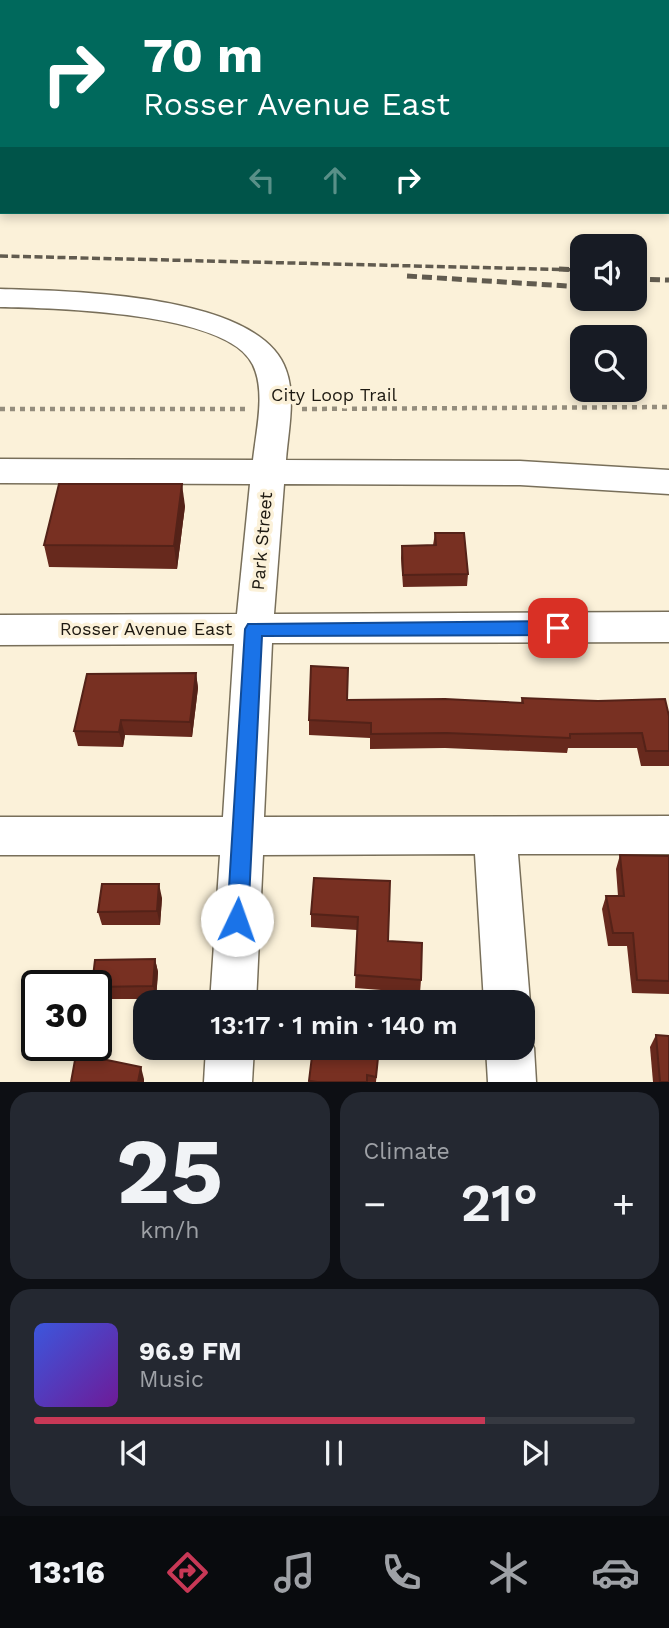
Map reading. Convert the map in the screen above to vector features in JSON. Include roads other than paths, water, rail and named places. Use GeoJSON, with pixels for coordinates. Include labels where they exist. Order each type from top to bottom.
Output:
{"type":"FeatureCollection","features":[{"type":"Feature","properties":{"kind":"street","name":"Park Street"},"geometry":{"type":"LineString","coordinates":[[0,298],[85,301],[144,309],[184,318],[218,327],[248,341],[269,364],[275,382],[274,409],[254,629],[234,990]]}},
{"type":"Feature","properties":{"kind":"street"},"geometry":{"type":"LineString","coordinates":[[0,471],[520,473],[669,482]]}},
{"type":"Feature","properties":{"kind":"street","name":"Rosser Avenue East"},"geometry":{"type":"LineString","coordinates":[[0,630],[669,627]]}},
{"type":"Feature","properties":{"kind":"street"},"geometry":{"type":"LineString","coordinates":[[0,836],[242,838],[669,835]]}},
{"type":"Feature","properties":{"kind":"street"},"geometry":{"type":"LineString","coordinates":[[495,836],[506,990]]}},
{"type":"Feature","properties":{"kind":"street"},"geometry":{"type":"LineString","coordinates":[[228,1082],[229,1060]]}},
{"type":"Feature","properties":{"kind":"street"},"geometry":{"type":"LineString","coordinates":[[511,1060],[512,1082]]}},
{"type":"Feature","properties":{"kind":"railway"},"geometry":{"type":"LineString","coordinates":[[0,256],[583,270],[559,269]]}},
{"type":"Feature","properties":{"kind":"railway"},"geometry":{"type":"LineString","coordinates":[[407,276],[570,286]]}},
{"type":"Feature","properties":{"kind":"railway"},"geometry":{"type":"LineString","coordinates":[[647,279],[669,280]]}}]}
